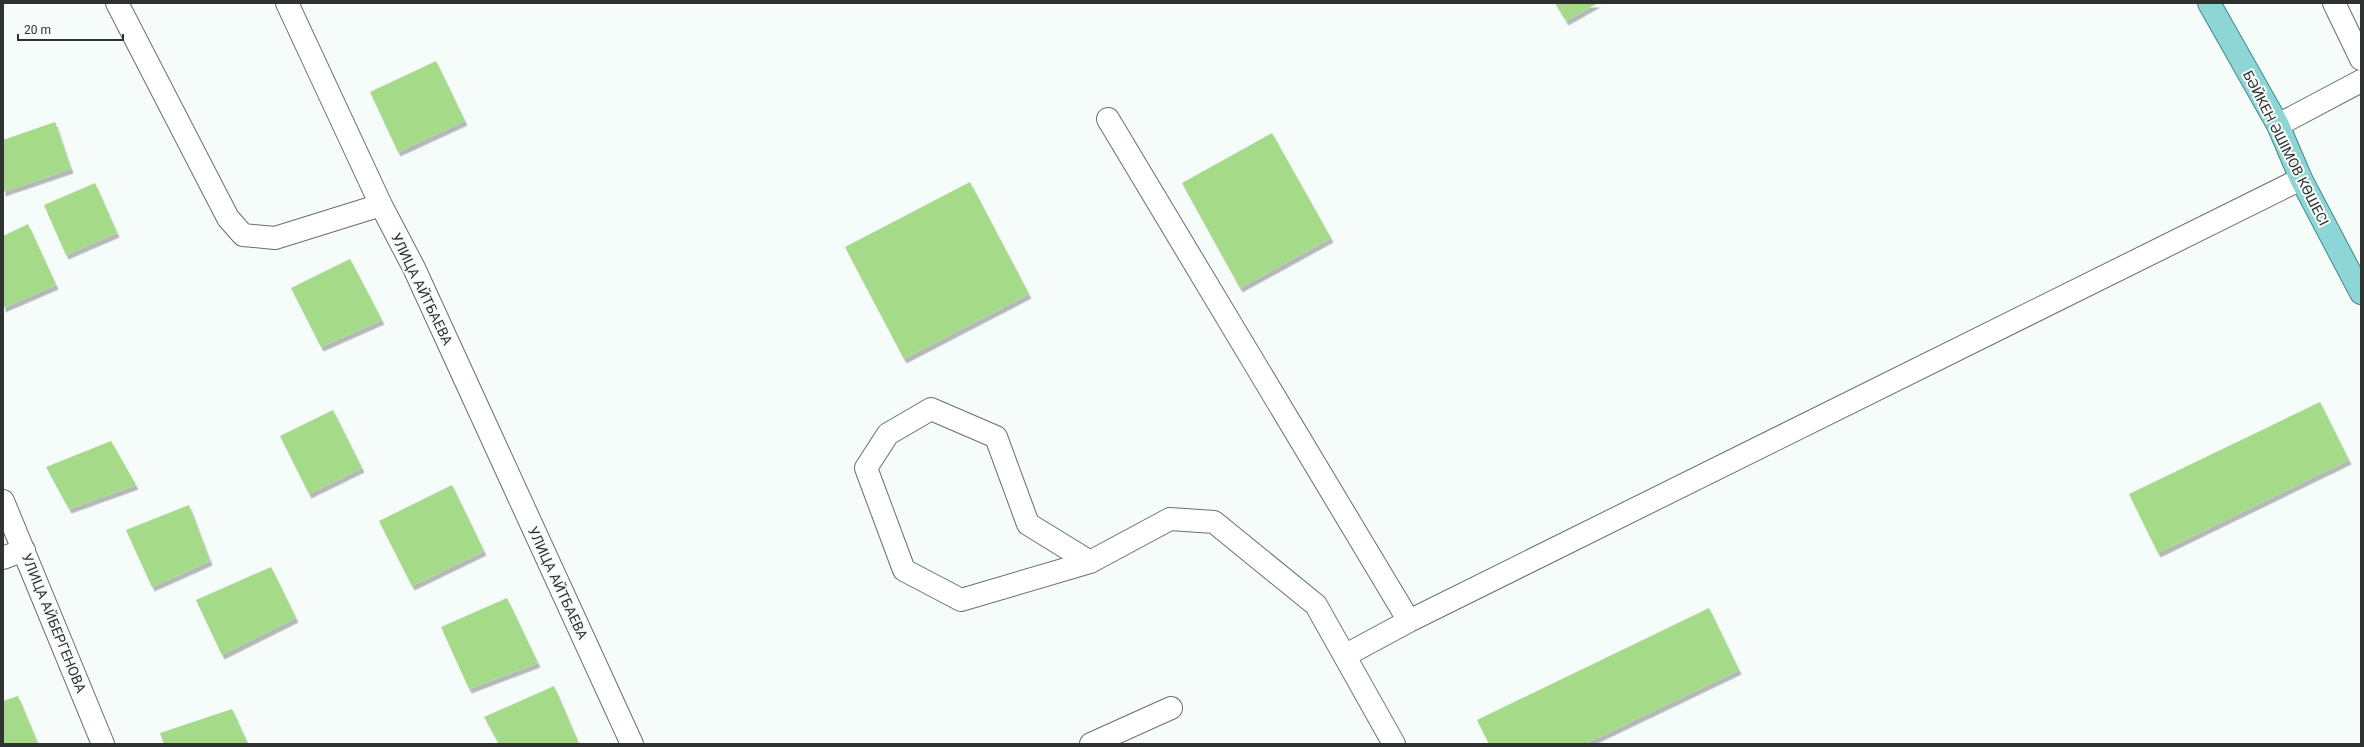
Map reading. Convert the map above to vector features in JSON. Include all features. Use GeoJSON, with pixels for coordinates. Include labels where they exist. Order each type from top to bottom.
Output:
{"type":"FeatureCollection","features":[{"type":"Feature","properties":{"kind":"main road","name":"БӘЙКЕН ӘШІМОВ КӨШЕСІ"},"geometry":{"type":"LineString","coordinates":[[2210,3],[2278,125],[2301,179],[2361,293]]}},
{"type":"Feature","properties":{"kind":"street"},"geometry":{"type":"LineString","coordinates":[[117,3],[228,218],[243,235],[275,238],[381,205]]}},
{"type":"Feature","properties":{"kind":"street","name":"УЛИЦА АЙТБАЕВА"},"geometry":{"type":"LineString","coordinates":[[287,3],[381,205],[417,275],[632,744]]}},
{"type":"Feature","properties":{"kind":"street"},"geometry":{"type":"LineString","coordinates":[[2334,3],[2361,59]]}},
{"type":"Feature","properties":{"kind":"street"},"geometry":{"type":"LineString","coordinates":[[2278,125],[2361,81]]}},
{"type":"Feature","properties":{"kind":"street"},"geometry":{"type":"LineString","coordinates":[[1108,119],[1409,621]]}},
{"type":"Feature","properties":{"kind":"street"},"geometry":{"type":"LineString","coordinates":[[1346,655],[1409,621],[2301,179]]}},
{"type":"Feature","properties":{"kind":"street"},"geometry":{"type":"LineString","coordinates":[[1090,562],[1028,524],[996,437],[931,409],[888,434],[866,468],[904,570],[961,600],[1090,562],[1170,519],[1214,522],[1316,606],[1346,655],[1394,744]]}},
{"type":"Feature","properties":{"kind":"street","name":"УЛИЦА АЙБЕРГЕНОВА"},"geometry":{"type":"LineString","coordinates":[[3,502],[103,744]]}},
{"type":"Feature","properties":{"kind":"street"},"geometry":{"type":"LineString","coordinates":[[3,558],[24,550]]}},
{"type":"Feature","properties":{"kind":"street"},"geometry":{"type":"LineString","coordinates":[[1091,744],[1171,708]]}},
{"type":"Feature","properties":{"kind":"building"},"geometry":{"type":"Polygon","coordinates":[[[1555,3],[1598,3],[1566,21],[1555,3]]]}},
{"type":"Feature","properties":{"kind":"building"},"geometry":{"type":"Polygon","coordinates":[[[436,61],[465,121],[398,152],[370,92],[436,61]]]}},
{"type":"Feature","properties":{"kind":"building"},"geometry":{"type":"Polygon","coordinates":[[[55,122],[71,169],[3,192],[3,140],[55,122]]]}},
{"type":"Feature","properties":{"kind":"building"},"geometry":{"type":"Polygon","coordinates":[[[1272,133],[1331,238],[1240,288],[1182,183],[1272,133]]]}},
{"type":"Feature","properties":{"kind":"building"},"geometry":{"type":"Polygon","coordinates":[[[970,182],[1029,294],[904,359],[845,247],[970,182]]]}},
{"type":"Feature","properties":{"kind":"building"},"geometry":{"type":"Polygon","coordinates":[[[95,183],[117,233],[66,255],[44,205],[95,183]]]}},
{"type":"Feature","properties":{"kind":"building"},"geometry":{"type":"Polygon","coordinates":[[[28,224],[56,285],[3,308],[3,236],[28,224]]]}},
{"type":"Feature","properties":{"kind":"building"},"geometry":{"type":"Polygon","coordinates":[[[350,259],[382,320],[321,347],[291,288],[350,259]]]}},
{"type":"Feature","properties":{"kind":"building"},"geometry":{"type":"Polygon","coordinates":[[[2320,402],[2349,460],[2158,553],[2129,494],[2320,402]]]}},
{"type":"Feature","properties":{"kind":"building"},"geometry":{"type":"Polygon","coordinates":[[[333,410],[362,468],[309,494],[280,436],[333,410]]]}},
{"type":"Feature","properties":{"kind":"building"},"geometry":{"type":"Polygon","coordinates":[[[111,441],[136,485],[69,509],[46,467],[111,441]]]}},
{"type":"Feature","properties":{"kind":"building"},"geometry":{"type":"Polygon","coordinates":[[[452,485],[484,551],[412,586],[379,521],[452,485]]]}},
{"type":"Feature","properties":{"kind":"building"},"geometry":{"type":"Polygon","coordinates":[[[189,505],[210,561],[152,587],[126,530],[189,505]]]}},
{"type":"Feature","properties":{"kind":"building"},"geometry":{"type":"Polygon","coordinates":[[[271,567],[296,618],[222,655],[196,600],[271,567]]]}},
{"type":"Feature","properties":{"kind":"building"},"geometry":{"type":"Polygon","coordinates":[[[507,598],[538,663],[469,689],[441,627],[507,598]]]}},
{"type":"Feature","properties":{"kind":"building"},"geometry":{"type":"Polygon","coordinates":[[[1709,608],[1739,670],[1585,744],[1489,744],[1477,720],[1709,608]]]}},
{"type":"Feature","properties":{"kind":"building"},"geometry":{"type":"Polygon","coordinates":[[[554,686],[579,744],[499,744],[484,717],[554,686]]]}},
{"type":"Feature","properties":{"kind":"building"},"geometry":{"type":"Polygon","coordinates":[[[18,696],[38,744],[3,744],[3,701],[18,696]]]}},
{"type":"Feature","properties":{"kind":"building"},"geometry":{"type":"Polygon","coordinates":[[[232,709],[248,744],[164,744],[160,733],[232,709]]]}}]}
